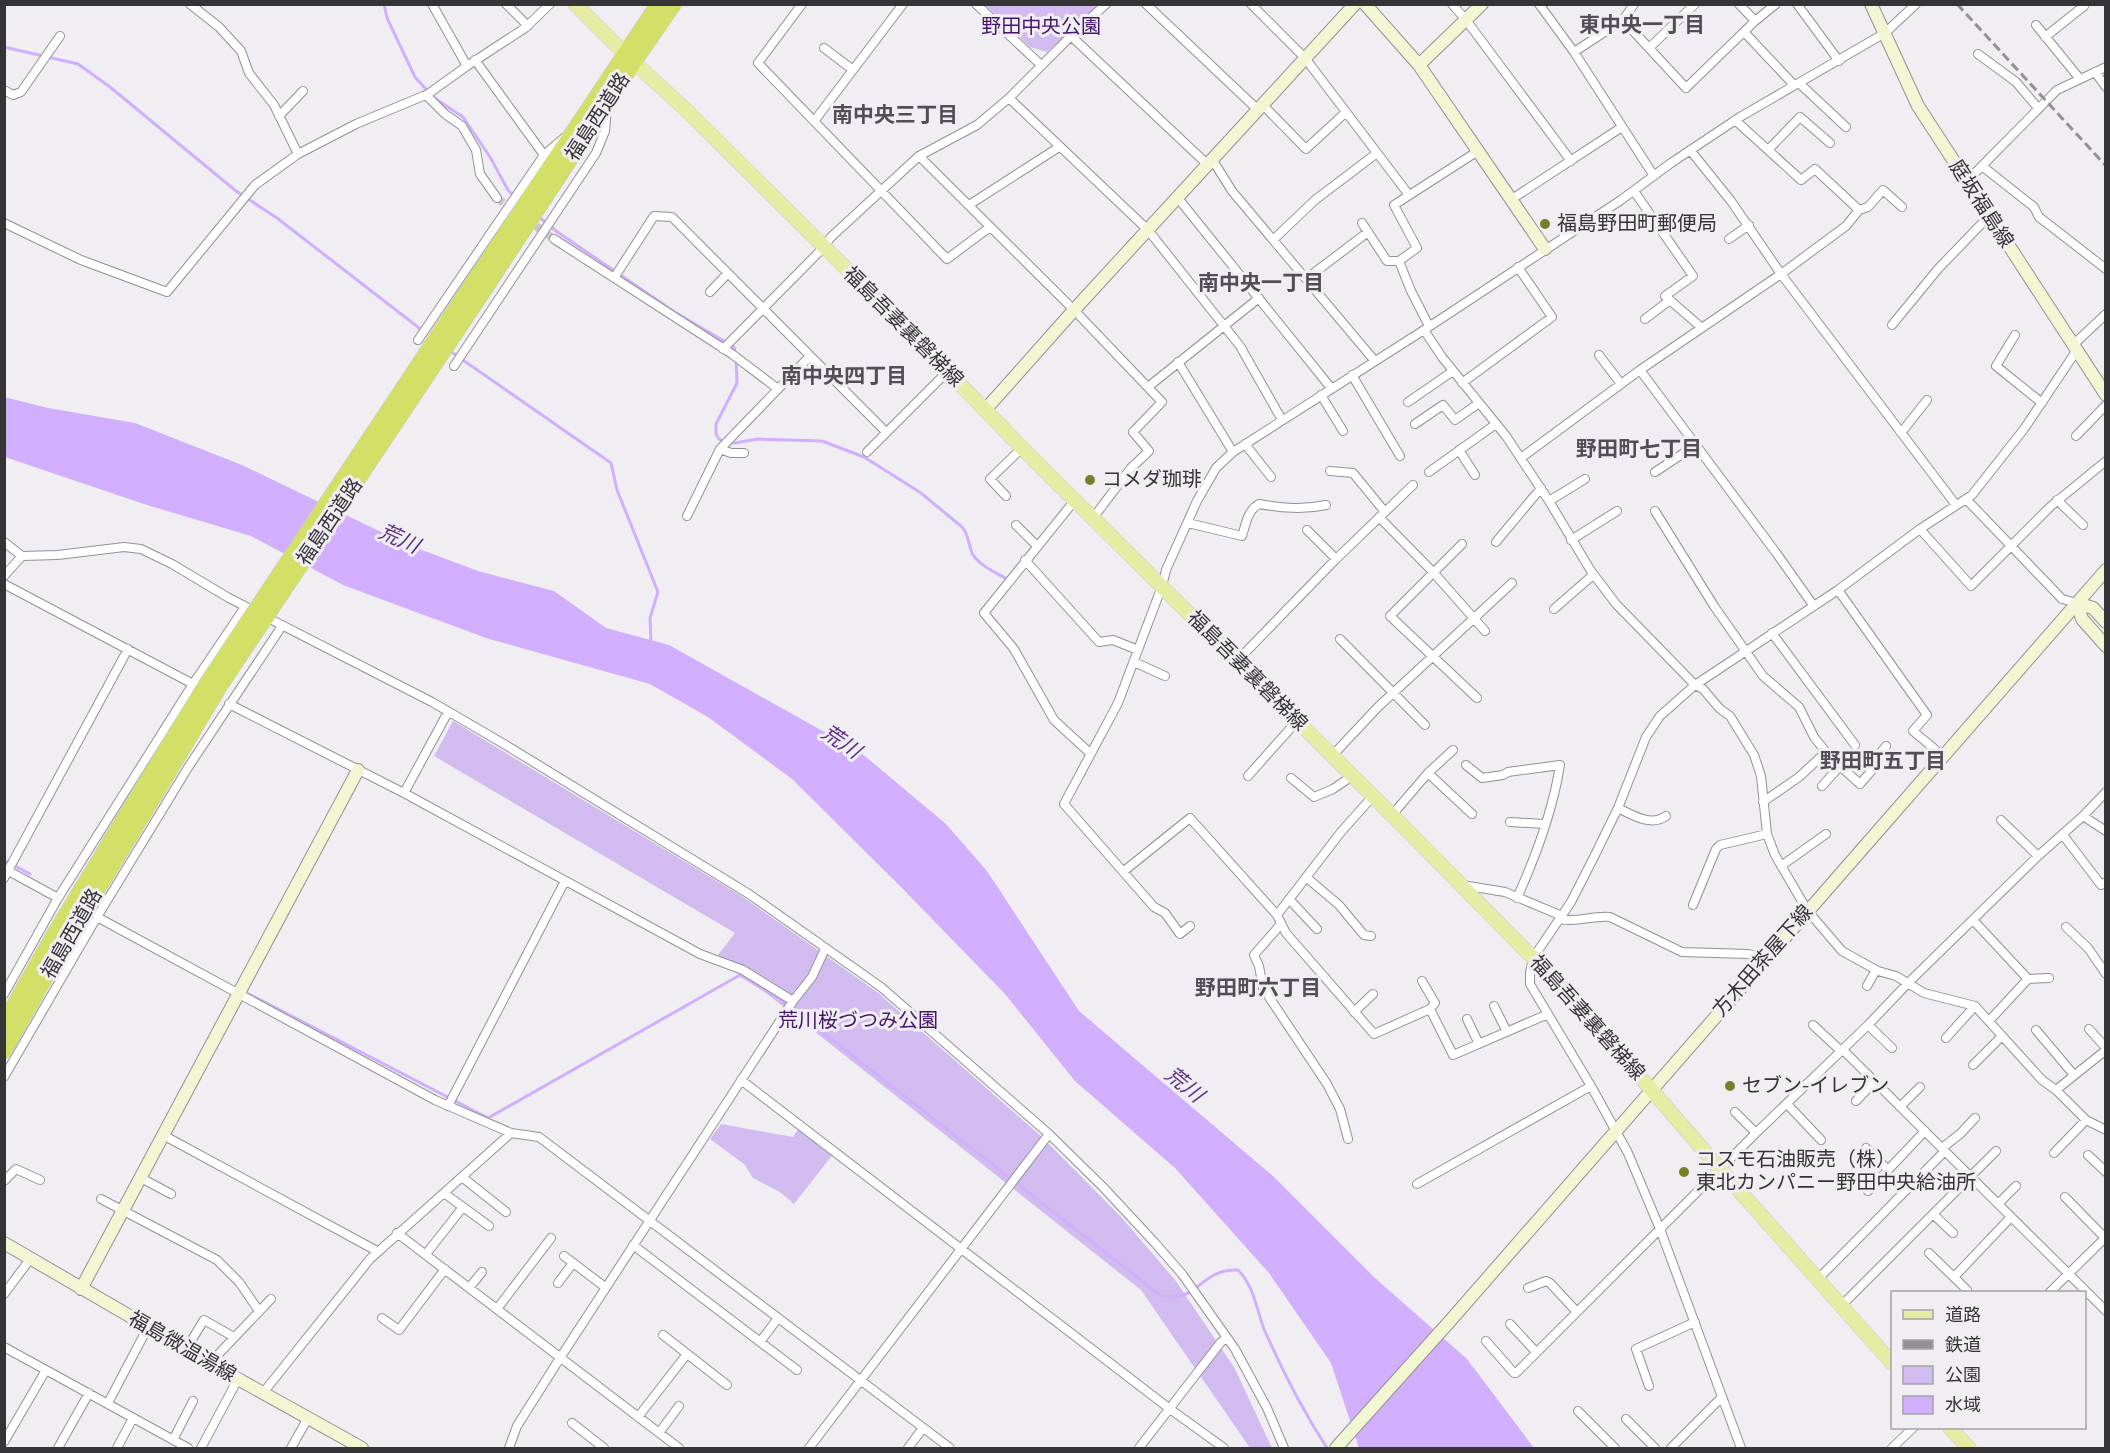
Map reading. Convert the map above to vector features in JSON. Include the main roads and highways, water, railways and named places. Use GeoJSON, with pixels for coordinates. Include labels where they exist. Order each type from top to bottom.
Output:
{"type":"FeatureCollection","features":[{"type":"Feature","properties":{"kind":"highway","name":"福島西道路"},"geometry":{"type":"LineString","coordinates":[[479,285],[572,133],[629,58],[674,4]]}},
{"type":"Feature","properties":{"kind":"highway","name":"福島西道路"},"geometry":{"type":"LineString","coordinates":[[4,1051],[219,664],[607,103],[657,5]]}},
{"type":"Feature","properties":{"kind":"highway","name":"福島西道路"},"geometry":{"type":"LineString","coordinates":[[4,1023],[53,936],[157,778]]}},
{"type":"Feature","properties":{"kind":"main road","name":"福島吾妻裏磐梯線"},"geometry":{"type":"LineString","coordinates":[[575,4],[824,247],[1533,958],[1596,1026],[1891,1361]]}},
{"type":"Feature","properties":{"kind":"main road"},"geometry":{"type":"LineString","coordinates":[[1951,1429],[1969,1449]]}},
{"type":"Feature","properties":{"kind":"water","name":"荒川"},"geometry":{"type":"Polygon","coordinates":[[[4,397],[48,408],[135,423],[242,465],[406,544],[478,571],[554,591],[606,628],[669,645],[860,752],[946,824],[987,871],[1079,1011],[1274,1177],[1375,1278],[1467,1359],[1534,1448],[1359,1448],[1331,1363],[1269,1273],[1175,1168],[1075,1081],[1005,994],[901,887],[792,779],[708,717],[650,684],[486,638],[343,585],[251,536],[147,505],[5,457],[4,397]]]}},
{"type":"Feature","properties":{"kind":"waterway"},"geometry":{"type":"LineString","coordinates":[[384,4],[387,18],[415,77],[433,97],[463,117],[513,195]]}},
{"type":"Feature","properties":{"kind":"waterway"},"geometry":{"type":"LineString","coordinates":[[4,47],[78,64],[110,87],[236,191],[277,218],[423,331]]}},
{"type":"Feature","properties":{"kind":"waterway"},"geometry":{"type":"LineString","coordinates":[[539,217],[673,311],[734,347],[735,352]]}},
{"type":"Feature","properties":{"kind":"waterway"},"geometry":{"type":"LineString","coordinates":[[450,351],[611,463],[617,490],[658,592],[650,618],[651,643]]}},
{"type":"Feature","properties":{"kind":"waterway"},"geometry":{"type":"LineString","coordinates":[[736,359],[737,383],[716,424],[716,434],[719,439],[735,443],[757,439],[822,441],[864,457],[921,493],[962,527],[972,553],[978,561],[1007,579]]}},
{"type":"Feature","properties":{"kind":"waterway"},"geometry":{"type":"LineString","coordinates":[[4,860],[30,874]]}},
{"type":"Feature","properties":{"kind":"waterway"},"geometry":{"type":"LineString","coordinates":[[249,994],[488,1118],[740,975],[781,1000],[1160,1295],[1174,1297],[1182,1295],[1218,1273],[1238,1270],[1248,1283],[1264,1329],[1286,1375],[1327,1448]]}},
{"type":"Feature","properties":{"kind":"tunnel"},"geometry":{"type":"LineString","coordinates":[[497,198],[554,239]]}},
{"type":"Feature","properties":{"kind":"railway"},"geometry":{"type":"LineString","coordinates":[[1957,4],[2106,166]]}},
{"type":"Feature","properties":{"kind":"place","name":"福島野田町郵便局"},"geometry":{"type":"Point","coordinates":[1545,224]}},
{"type":"Feature","properties":{"kind":"place","name":"コメダ珈琲"},"geometry":{"type":"Point","coordinates":[1090,480]}},
{"type":"Feature","properties":{"kind":"place","name":"セブン-イレブン"},"geometry":{"type":"Point","coordinates":[1730,1086]}},
{"type":"Feature","properties":{"kind":"place","name":"コスモ石油販売（株） 東北カンパニー野田中央給油所"},"geometry":{"type":"Point","coordinates":[1684,1172]}},
{"type":"Feature","properties":{"kind":"district","name":"東中央一丁目"},"geometry":{"type":"Point","coordinates":[1642,25]}},
{"type":"Feature","properties":{"kind":"district","name":"南中央三丁目"},"geometry":{"type":"Point","coordinates":[895,115]}},
{"type":"Feature","properties":{"kind":"district","name":"南中央一丁目"},"geometry":{"type":"Point","coordinates":[1261,283]}},
{"type":"Feature","properties":{"kind":"district","name":"南中央四丁目"},"geometry":{"type":"Point","coordinates":[844,376]}},
{"type":"Feature","properties":{"kind":"district","name":"野田町七丁目"},"geometry":{"type":"Point","coordinates":[1639,449]}},
{"type":"Feature","properties":{"kind":"district","name":"野田町五丁目"},"geometry":{"type":"Point","coordinates":[1883,761]}},
{"type":"Feature","properties":{"kind":"district","name":"野田町六丁目"},"geometry":{"type":"Point","coordinates":[1258,988]}},
{"type":"Feature","properties":{"kind":"park label","name":"野田中央公園"},"geometry":{"type":"Point","coordinates":[1041,27]}},
{"type":"Feature","properties":{"kind":"park label","name":"荒川桜づつみ公園"},"geometry":{"type":"Point","coordinates":[858,1021]}}]}
